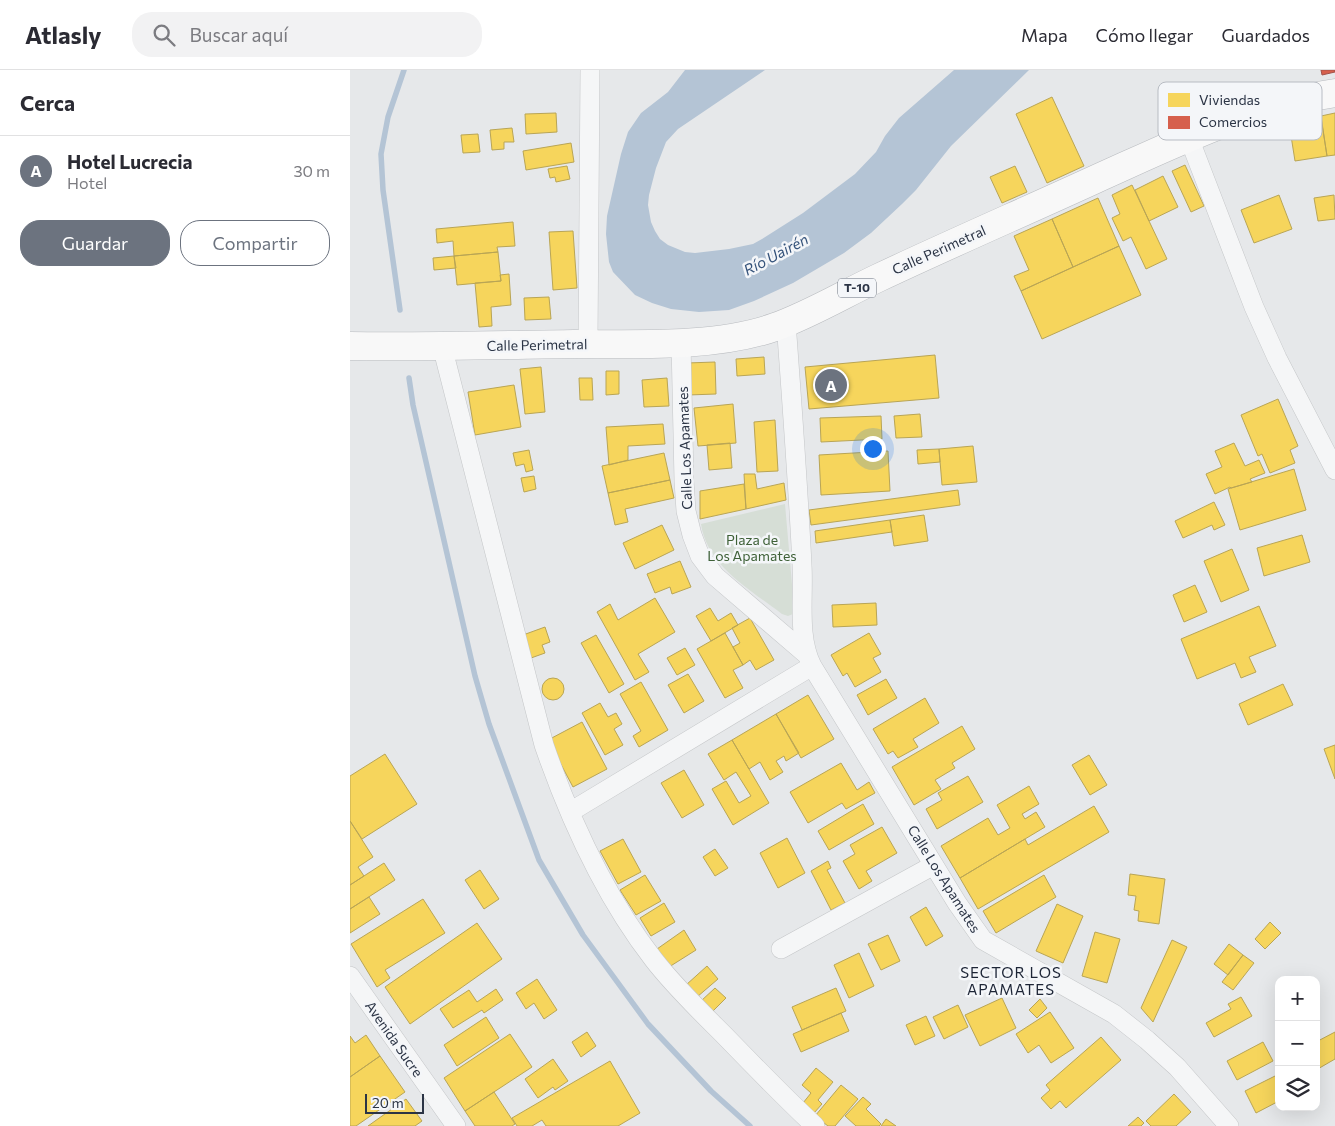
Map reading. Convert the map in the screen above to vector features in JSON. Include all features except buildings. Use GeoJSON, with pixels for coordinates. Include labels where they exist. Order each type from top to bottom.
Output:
{"type":"FeatureCollection","features":[{"type":"Feature","properties":{"kind":"highway","name":"Calle Perimetral"},"geometry":{"type":"LineString","coordinates":[[1322,95],[1335,93]]}},
{"type":"Feature","properties":{"kind":"highway","name":"Calle Perimetral"},"geometry":{"type":"LineString","coordinates":[[350,346],[681,342],[716,340],[749,334],[786,322],[877,278],[1185,140]]}},
{"type":"Feature","properties":{"kind":"street"},"geometry":{"type":"LineString","coordinates":[[588,344],[590,70]]}},
{"type":"Feature","properties":{"kind":"street"},"geometry":{"type":"LineString","coordinates":[[1190,140],[1254,307],[1335,470]]}},
{"type":"Feature","properties":{"kind":"street","name":"Calle Los Apamates"},"geometry":{"type":"LineString","coordinates":[[786,322],[802,566],[803,640],[809,660],[957,903],[982,940],[1114,1014],[1177,1067],[1229,1126]]}},
{"type":"Feature","properties":{"kind":"street","name":"Calle Los Apamates"},"geometry":{"type":"LineString","coordinates":[[681,342],[686,511],[700,556],[715,576],[728,589],[809,660]]}},
{"type":"Feature","properties":{"kind":"street"},"geometry":{"type":"LineString","coordinates":[[442,346],[536,718],[556,780],[570,812],[607,887],[654,960],[680,991],[785,1098],[816,1126]]}},
{"type":"Feature","properties":{"kind":"street"},"geometry":{"type":"LineString","coordinates":[[570,812],[809,660]]}},
{"type":"Feature","properties":{"kind":"street"},"geometry":{"type":"LineString","coordinates":[[781,949],[934,865]]}},
{"type":"Feature","properties":{"kind":"street","name":"Avenida Sucre"},"geometry":{"type":"LineString","coordinates":[[350,976],[456,1126]]}},
{"type":"Feature","properties":{"kind":"green space","name":"Plaza de Los Apamates"},"geometry":{"type":"Polygon","coordinates":[[[785,504],[794,607],[793,614],[788,616],[782,614],[744,586],[721,565],[705,539],[701,524],[785,504]]]}},
{"type":"Feature","properties":{"kind":"water","name":"Río Uairén"},"geometry":{"type":"Polygon","coordinates":[[[685,70],[765,70],[678,129],[666,142],[656,168],[648,205],[651,222],[655,231],[660,239],[668,245],[685,252],[695,253],[753,244],[803,213],[855,174],[876,152],[885,136],[899,118],[954,70],[1029,70],[951,146],[916,190],[902,204],[871,233],[844,253],[793,283],[754,301],[729,310],[699,312],[671,309],[635,295],[613,272],[609,262],[606,234],[607,216],[628,132],[641,113],[668,92],[685,70]]]}},
{"type":"Feature","properties":{"kind":"waterway"},"geometry":{"type":"LineString","coordinates":[[400,310],[383,190],[381,154],[388,117],[404,70]]}},
{"type":"Feature","properties":{"kind":"waterway"},"geometry":{"type":"LineString","coordinates":[[409,378],[413,405],[475,676],[489,724],[539,860],[583,935],[648,1024],[711,1091],[750,1126]]}},
{"type":"Feature","properties":{"kind":"place","name":"Hotel Lucrecia"},"geometry":{"type":"Point","coordinates":[831,385]}},
{"type":"Feature","properties":{"kind":"district","name":"SECTOR LOS APAMATES"},"geometry":{"type":"Point","coordinates":[1011,982]}}]}
